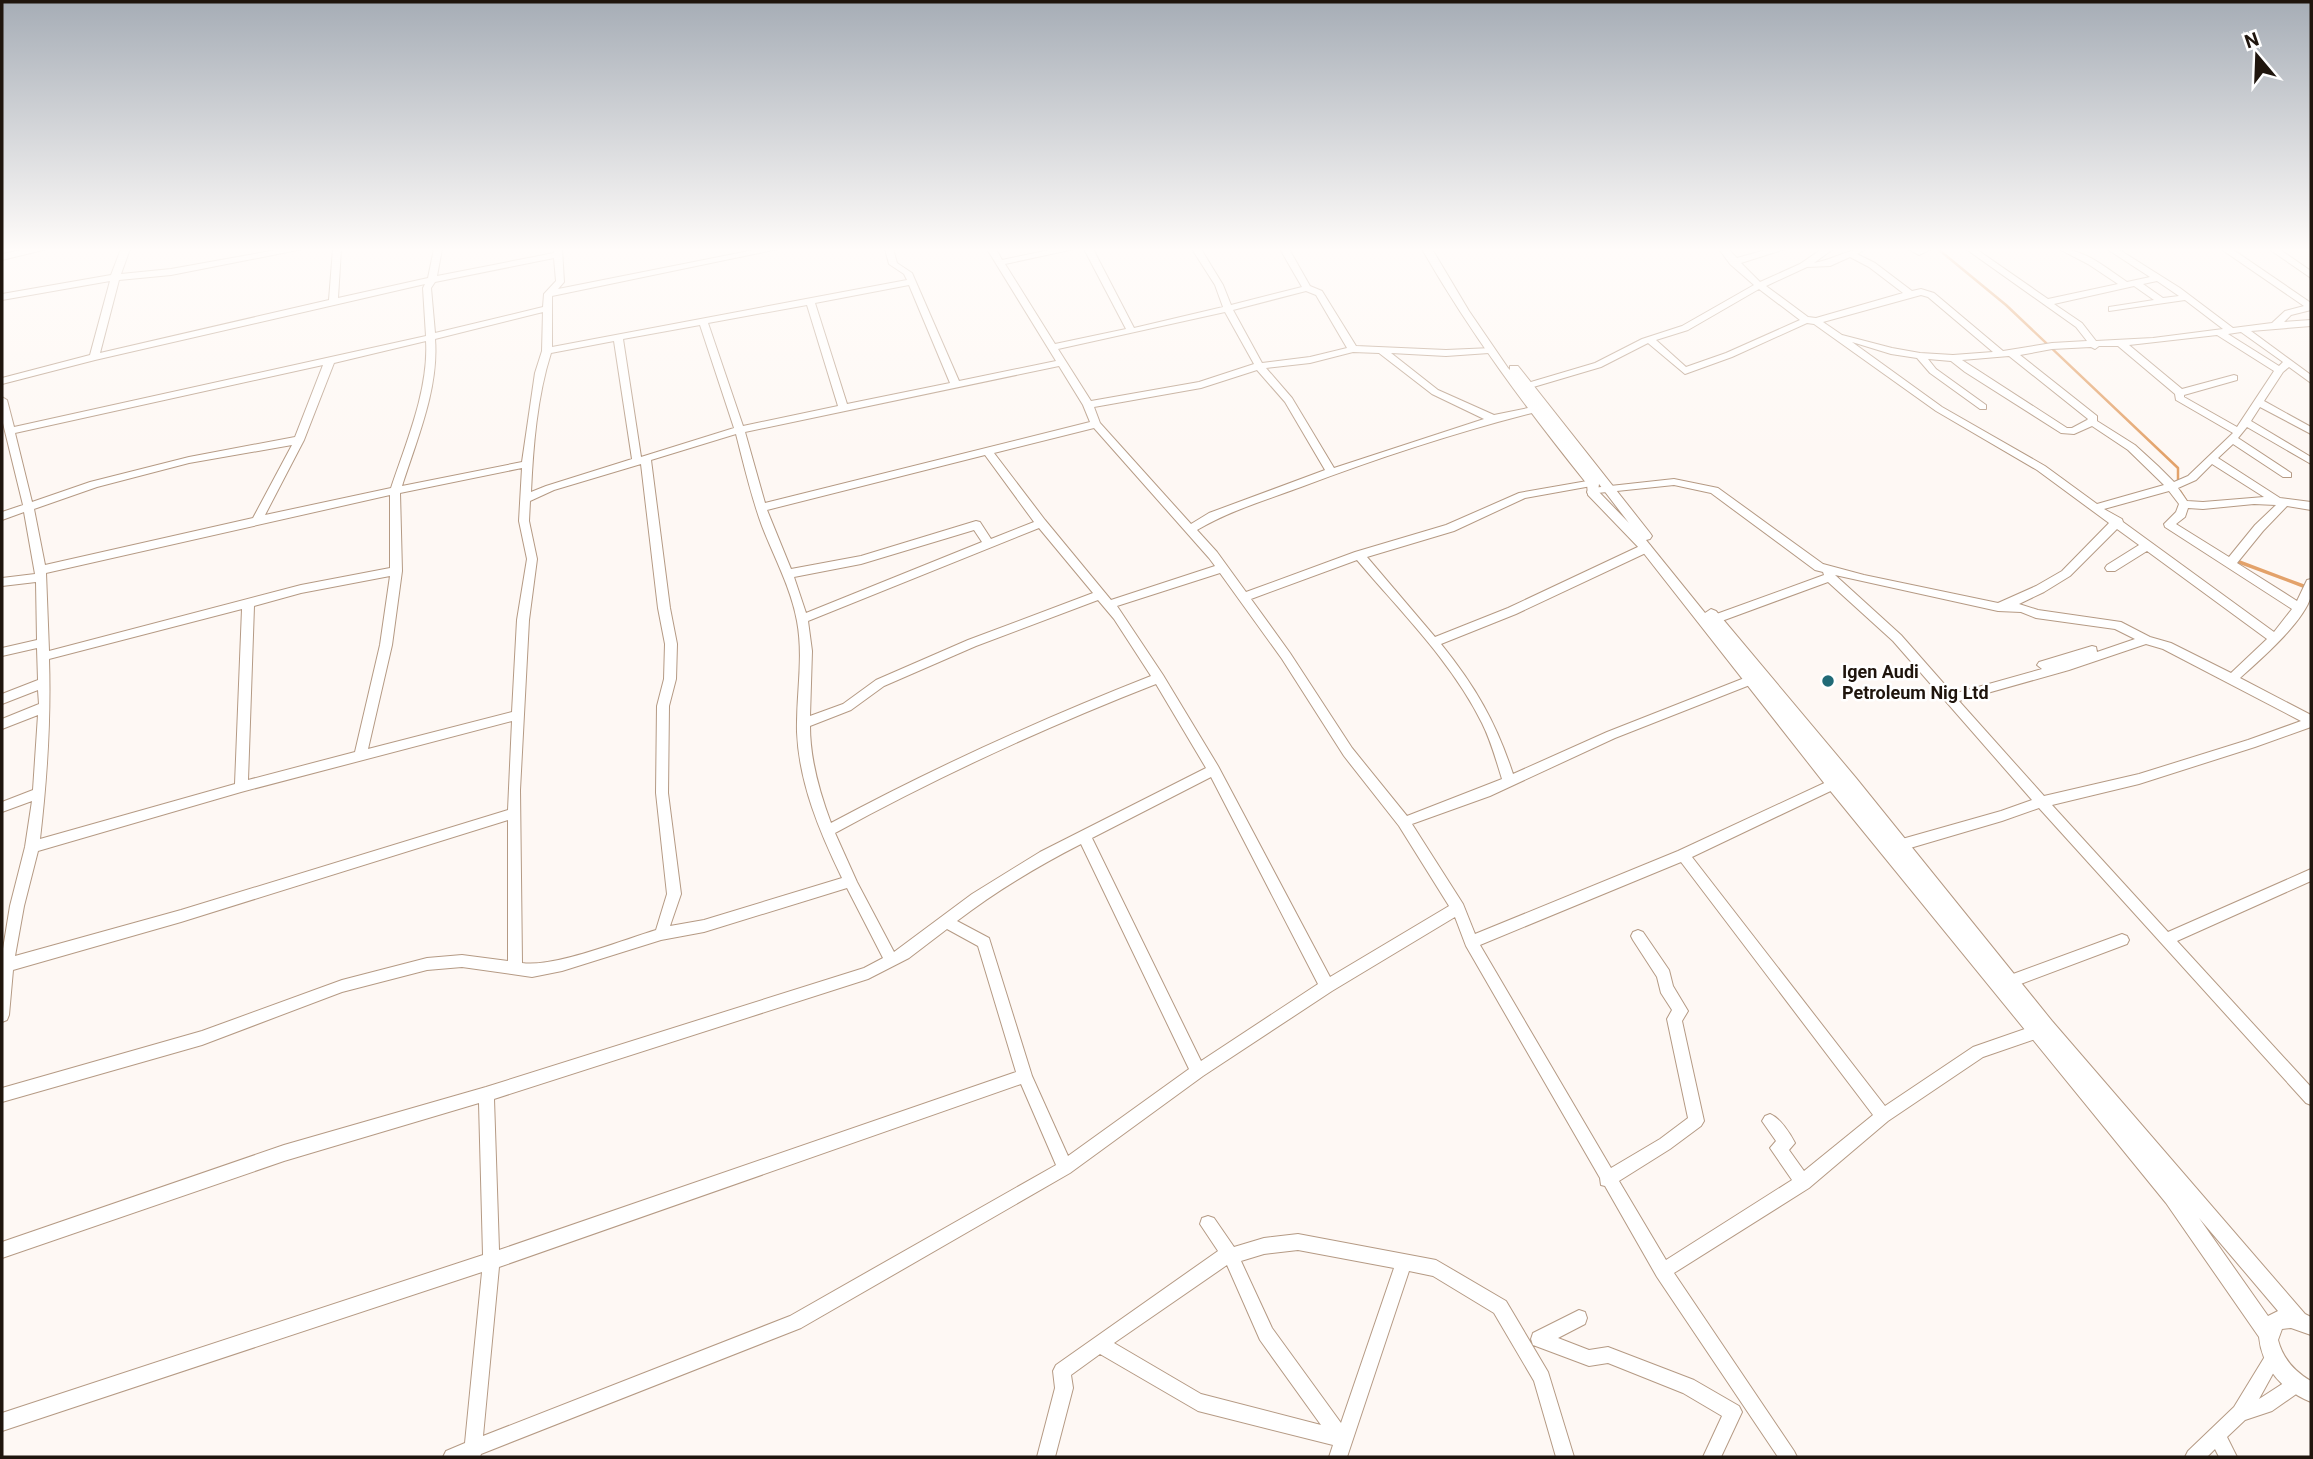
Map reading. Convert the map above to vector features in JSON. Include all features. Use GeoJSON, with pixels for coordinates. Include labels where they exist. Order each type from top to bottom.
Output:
{"type":"FeatureCollection","features":[{"type":"Feature","properties":{"kind":"main road"},"geometry":{"type":"LineString","coordinates":[[1469,317],[1533,410],[1833,784],[2172,1197],[2268,1333],[2273,1359],[2304,1388]]}},
{"type":"Feature","properties":{"kind":"main road"},"geometry":{"type":"LineString","coordinates":[[1477,317],[1527,386],[1587,458],[1598,488],[1715,619],[2010,982],[2305,1323]]}},
{"type":"Feature","properties":{"kind":"main road"},"geometry":{"type":"LineString","coordinates":[[2268,1333],[2273,1324],[2284,1319],[2305,1323]]}},
{"type":"Feature","properties":{"kind":"street"},"geometry":{"type":"LineString","coordinates":[[94,357],[104,317]]}},
{"type":"Feature","properties":{"kind":"street"},"geometry":{"type":"LineString","coordinates":[[2,381],[271,317]]}},
{"type":"Feature","properties":{"kind":"street"},"geometry":{"type":"LineString","coordinates":[[360,756],[386,645],[396,571],[395,491],[419,419],[432,359],[429,317]]}},
{"type":"Feature","properties":{"kind":"street"},"geometry":{"type":"LineString","coordinates":[[10,431],[514,317]]}},
{"type":"Feature","properties":{"kind":"street"},"geometry":{"type":"LineString","coordinates":[[515,968],[514,813],[517,715],[523,620],[531,559],[524,521],[525,499],[527,464],[540,373],[547,351],[546,317]]}},
{"type":"Feature","properties":{"kind":"street"},"geometry":{"type":"LineString","coordinates":[[547,351],[724,317]]}},
{"type":"Feature","properties":{"kind":"street"},"geometry":{"type":"LineString","coordinates":[[815,317],[844,407]]}},
{"type":"Feature","properties":{"kind":"street"},"geometry":{"type":"LineString","coordinates":[[927,317],[955,384]]}},
{"type":"Feature","properties":{"kind":"street"},"geometry":{"type":"LineString","coordinates":[[1034,317],[1088,405],[1096,424],[1191,528],[1222,568],[1286,656],[1348,752],[1404,822],[1458,908],[1471,942],[1662,1271],[1788,1457]]}},
{"type":"Feature","properties":{"kind":"street"},"geometry":{"type":"LineString","coordinates":[[1124,317],[1131,331]]}},
{"type":"Feature","properties":{"kind":"street"},"geometry":{"type":"LineString","coordinates":[[1051,348],[1192,317]]}},
{"type":"Feature","properties":{"kind":"street"},"geometry":{"type":"LineString","coordinates":[[1232,317],[1260,367],[1289,400],[1331,472]]}},
{"type":"Feature","properties":{"kind":"street"},"geometry":{"type":"LineString","coordinates":[[1334,317],[1353,349]]}},
{"type":"Feature","properties":{"kind":"street"},"geometry":{"type":"LineString","coordinates":[[1527,386],[1598,365],[1707,317]]}},
{"type":"Feature","properties":{"kind":"street"},"geometry":{"type":"LineString","coordinates":[[1805,317],[1836,334],[1862,344],[1920,356],[1953,358],[2311,323]]}},
{"type":"Feature","properties":{"kind":"street"},"geometry":{"type":"LineString","coordinates":[[1650,340],[1685,371],[1825,317]]}},
{"type":"Feature","properties":{"kind":"street"},"geometry":{"type":"LineString","coordinates":[[1959,317],[2093,418],[2092,422]]}},
{"type":"Feature","properties":{"kind":"street"},"geometry":{"type":"LineString","coordinates":[[2069,317],[2079,325],[2095,346]]}},
{"type":"Feature","properties":{"kind":"street"},"geometry":{"type":"LineString","coordinates":[[2213,317],[2231,331]]}},
{"type":"Feature","properties":{"kind":"street"},"geometry":{"type":"LineString","coordinates":[[2275,325],[2284,317]]}},
{"type":"Feature","properties":{"kind":"street"},"geometry":{"type":"LineString","coordinates":[[703,321],[739,429],[761,508],[788,574],[802,619],[807,655],[803,723],[805,752],[816,797],[849,882],[892,961]]}},
{"type":"Feature","properties":{"kind":"street"},"geometry":{"type":"LineString","coordinates":[[2295,324],[2311,333]]}},
{"type":"Feature","properties":{"kind":"street"},"geometry":{"type":"LineString","coordinates":[[2242,329],[2263,342],[2283,366]]}},
{"type":"Feature","properties":{"kind":"street"},"geometry":{"type":"LineString","coordinates":[[2219,333],[2311,380]]}},
{"type":"Feature","properties":{"kind":"street"},"geometry":{"type":"LineString","coordinates":[[1836,334],[1860,355],[1939,409],[2041,468],[2274,638]]}},
{"type":"Feature","properties":{"kind":"street"},"geometry":{"type":"LineString","coordinates":[[618,338],[671,644],[670,679],[663,706],[662,793],[674,894],[661,934]]}},
{"type":"Feature","properties":{"kind":"street"},"geometry":{"type":"LineString","coordinates":[[2121,343],[2132,349],[2180,393]]}},
{"type":"Feature","properties":{"kind":"street"},"geometry":{"type":"LineString","coordinates":[[1088,405],[1209,384],[1238,372],[1310,360],[1353,349],[1446,353],[1489,350]]}},
{"type":"Feature","properties":{"kind":"street"},"geometry":{"type":"LineString","coordinates":[[1381,351],[1435,392],[1493,419]]}},
{"type":"Feature","properties":{"kind":"street"},"geometry":{"type":"LineString","coordinates":[[1920,356],[1933,371],[1983,407]]}},
{"type":"Feature","properties":{"kind":"street"},"geometry":{"type":"LineString","coordinates":[[1953,358],[2065,431],[2074,431],[2092,422]]}},
{"type":"Feature","properties":{"kind":"street"},"geometry":{"type":"LineString","coordinates":[[257,520],[299,440],[330,360]]}},
{"type":"Feature","properties":{"kind":"street"},"geometry":{"type":"LineString","coordinates":[[525,499],[550,488],[739,429],[1061,363]]}},
{"type":"Feature","properties":{"kind":"street"},"geometry":{"type":"LineString","coordinates":[[2095,508],[2177,484],[2213,460],[2246,422],[2283,366]]}},
{"type":"Feature","properties":{"kind":"street"},"geometry":{"type":"LineString","coordinates":[[2180,393],[2234,378]]}},
{"type":"Feature","properties":{"kind":"street"},"geometry":{"type":"LineString","coordinates":[[2180,393],[2179,398],[2287,475]]}},
{"type":"Feature","properties":{"kind":"street"},"geometry":{"type":"LineString","coordinates":[[2,403],[29,508],[41,574],[45,707],[32,847],[17,906],[2,1014]]}},
{"type":"Feature","properties":{"kind":"street"},"geometry":{"type":"LineString","coordinates":[[2259,403],[2311,431]]}},
{"type":"Feature","properties":{"kind":"street"},"geometry":{"type":"LineString","coordinates":[[1191,528],[1213,516],[1331,472],[1493,419],[1533,410]]}},
{"type":"Feature","properties":{"kind":"street"},"geometry":{"type":"LineString","coordinates":[[2092,422],[2141,455],[2177,484],[2184,504],[2181,514],[2169,524],[2232,561],[2300,608]]}},
{"type":"Feature","properties":{"kind":"street"},"geometry":{"type":"LineString","coordinates":[[2246,422],[2311,461]]}},
{"type":"Feature","properties":{"kind":"street"},"geometry":{"type":"LineString","coordinates":[[761,508],[1096,424]]}},
{"type":"Feature","properties":{"kind":"street"},"geometry":{"type":"LineString","coordinates":[[2,516],[94,484],[162,467],[299,440]]}},
{"type":"Feature","properties":{"kind":"street"},"geometry":{"type":"LineString","coordinates":[[2,453],[15,450]]}},
{"type":"Feature","properties":{"kind":"street"},"geometry":{"type":"LineString","coordinates":[[987,450],[1103,600],[1159,678],[1214,770],[1327,986]]}},
{"type":"Feature","properties":{"kind":"street"},"geometry":{"type":"LineString","coordinates":[[2213,460],[2280,502]]}},
{"type":"Feature","properties":{"kind":"street"},"geometry":{"type":"LineString","coordinates":[[2,582],[257,520],[527,464]]}},
{"type":"Feature","properties":{"kind":"street"},"geometry":{"type":"LineString","coordinates":[[1243,597],[1359,555],[1450,527],[1523,495],[1674,482],[1714,490],[1827,573],[1898,638],[2041,802],[2311,1098]]}},
{"type":"Feature","properties":{"kind":"street"},"geometry":{"type":"LineString","coordinates":[[2184,504],[2198,508],[2232,502],[2280,502],[2311,506]]}},
{"type":"Feature","properties":{"kind":"street"},"geometry":{"type":"LineString","coordinates":[[2232,561],[2280,502]]}},
{"type":"Feature","properties":{"kind":"street"},"geometry":{"type":"LineString","coordinates":[[1998,607],[2024,598],[2072,569],[2098,537],[2118,522]]}},
{"type":"Feature","properties":{"kind":"street"},"geometry":{"type":"LineString","coordinates":[[802,619],[1041,523]]}},
{"type":"Feature","properties":{"kind":"street"},"geometry":{"type":"LineString","coordinates":[[788,574],[861,560],[976,526],[989,544]]}},
{"type":"Feature","properties":{"kind":"street"},"geometry":{"type":"LineString","coordinates":[[2111,568],[2146,546]]}},
{"type":"Feature","properties":{"kind":"street"},"geometry":{"type":"LineString","coordinates":[[1434,642],[1512,611],[1646,548]]}},
{"type":"Feature","properties":{"kind":"street"},"geometry":{"type":"LineString","coordinates":[[1359,555],[1434,642],[1486,719],[1510,782]]}},
{"type":"Feature","properties":{"kind":"street"},"geometry":{"type":"LineString","coordinates":[[803,723],[846,707],[880,684],[972,643],[1103,600],[1222,568]]}},
{"type":"Feature","properties":{"kind":"street"},"geometry":{"type":"LineString","coordinates":[[2,652],[44,649],[396,571]]}},
{"type":"Feature","properties":{"kind":"street"},"geometry":{"type":"LineString","coordinates":[[1715,619],[1827,573],[1998,607],[2023,608],[2036,614],[2117,625],[2167,646],[2311,721]]}},
{"type":"Feature","properties":{"kind":"street"},"geometry":{"type":"LineString","coordinates":[[2232,680],[2300,608],[2310,589]]}},
{"type":"Feature","properties":{"kind":"street"},"geometry":{"type":"LineString","coordinates":[[241,786],[248,602]]}},
{"type":"Feature","properties":{"kind":"street"},"geometry":{"type":"LineString","coordinates":[[1948,697],[2069,666],[2143,638]]}},
{"type":"Feature","properties":{"kind":"street"},"geometry":{"type":"LineString","coordinates":[[829,830],[912,784],[1084,707],[1159,678]]}},
{"type":"Feature","properties":{"kind":"street"},"geometry":{"type":"LineString","coordinates":[[1404,822],[1510,782],[1611,735],[1751,680]]}},
{"type":"Feature","properties":{"kind":"street"},"geometry":{"type":"LineString","coordinates":[[2,699],[43,683]]}},
{"type":"Feature","properties":{"kind":"street"},"geometry":{"type":"LineString","coordinates":[[2,724],[45,707]]}},
{"type":"Feature","properties":{"kind":"street"},"geometry":{"type":"LineString","coordinates":[[32,847],[241,786],[517,715]]}},
{"type":"Feature","properties":{"kind":"street"},"geometry":{"type":"LineString","coordinates":[[1900,845],[2041,802],[2139,779],[2251,744],[2311,721]]}},
{"type":"Feature","properties":{"kind":"street"},"geometry":{"type":"LineString","coordinates":[[2,1250],[284,1153],[486,1094],[868,974],[892,961],[977,898],[1084,835],[1214,770]]}},
{"type":"Feature","properties":{"kind":"street"},"geometry":{"type":"LineString","coordinates":[[1471,942],[1683,855],[1833,784]]}},
{"type":"Feature","properties":{"kind":"street"},"geometry":{"type":"LineString","coordinates":[[2,807],[39,793]]}},
{"type":"Feature","properties":{"kind":"street"},"geometry":{"type":"LineString","coordinates":[[7,965],[181,916],[514,813]]}},
{"type":"Feature","properties":{"kind":"street"},"geometry":{"type":"LineString","coordinates":[[1084,835],[1142,960],[1198,1071]]}},
{"type":"Feature","properties":{"kind":"street"},"geometry":{"type":"LineString","coordinates":[[1683,855],[1883,1116]]}},
{"type":"Feature","properties":{"kind":"street"},"geometry":{"type":"LineString","coordinates":[[2166,939],[2311,875]]}},
{"type":"Feature","properties":{"kind":"street"},"geometry":{"type":"LineString","coordinates":[[2,1096],[202,1038],[342,986],[427,964],[462,961],[532,971],[562,965],[661,934],[704,926],[849,882]]}},
{"type":"Feature","properties":{"kind":"street"},"geometry":{"type":"LineString","coordinates":[[2,910],[17,906]]}},
{"type":"Feature","properties":{"kind":"street"},"geometry":{"type":"LineString","coordinates":[[452,1457],[473,1453],[795,1322],[1065,1168],[1198,1071],[1327,986],[1458,908]]}},
{"type":"Feature","properties":{"kind":"street"},"geometry":{"type":"LineString","coordinates":[[946,922],[984,943],[1025,1076],[1065,1168]]}},
{"type":"Feature","properties":{"kind":"street"},"geometry":{"type":"LineString","coordinates":[[1607,1179],[1665,1144],[1696,1121],[1674,1019],[1681,1011],[1666,988],[1664,975],[1638,936]]}},
{"type":"Feature","properties":{"kind":"street"},"geometry":{"type":"LineString","coordinates":[[2010,982],[2122,940]]}},
{"type":"Feature","properties":{"kind":"street"},"geometry":{"type":"LineString","coordinates":[[1662,1271],[1803,1182],[1883,1116],[1979,1052],[2036,1032]]}},
{"type":"Feature","properties":{"kind":"street"},"geometry":{"type":"LineString","coordinates":[[2,1422],[491,1260],[1025,1076]]}},
{"type":"Feature","properties":{"kind":"street"},"geometry":{"type":"LineString","coordinates":[[473,1453],[491,1260],[486,1094]]}},
{"type":"Feature","properties":{"kind":"street"},"geometry":{"type":"LineString","coordinates":[[1770,1121],[1787,1143],[1778,1148],[1803,1182]]}},
{"type":"Feature","properties":{"kind":"street"},"geometry":{"type":"LineString","coordinates":[[1208,1224],[1231,1256],[1266,1334],[1342,1439]]}},
{"type":"Feature","properties":{"kind":"street"},"geometry":{"type":"LineString","coordinates":[[1046,1457],[1065,1388],[1062,1371],[1219,1259],[1264,1246],[1298,1242],[1436,1268],[1500,1307],[1542,1378],[1565,1457]]}},
{"type":"Feature","properties":{"kind":"street"},"geometry":{"type":"LineString","coordinates":[[1338,1457],[1404,1262]]}},
{"type":"Feature","properties":{"kind":"street"},"geometry":{"type":"LineString","coordinates":[[1579,1318],[1539,1339],[1589,1358],[1608,1355],[1688,1385],[1733,1412],[1711,1457]]}},
{"type":"Feature","properties":{"kind":"street"},"geometry":{"type":"LineString","coordinates":[[1099,1344],[1198,1402],[1342,1439]]}},
{"type":"Feature","properties":{"kind":"street"},"geometry":{"type":"LineString","coordinates":[[2194,1457],[2240,1412],[2273,1359]]}},
{"type":"Feature","properties":{"kind":"street"},"geometry":{"type":"LineString","coordinates":[[2240,1412],[2266,1405],[2304,1388]]}},
{"type":"Feature","properties":{"kind":"street"},"geometry":{"type":"LineString","coordinates":[[2217,1436],[2228,1457]]}},
{"type":"Feature","properties":{"kind":"waterway"},"geometry":{"type":"LineString","coordinates":[[2019,317],[2178,468],[2178,484]]}},
{"type":"Feature","properties":{"kind":"waterway"},"geometry":{"type":"LineString","coordinates":[[2180,491],[2189,505]]}},
{"type":"Feature","properties":{"kind":"waterway"},"geometry":{"type":"LineString","coordinates":[[2238,561],[2234,560],[2306,587]]}},
{"type":"Feature","properties":{"kind":"place","name":"Igen Audi Petroleum Nig Ltd"},"geometry":{"type":"Point","coordinates":[1828,681]}}]}
